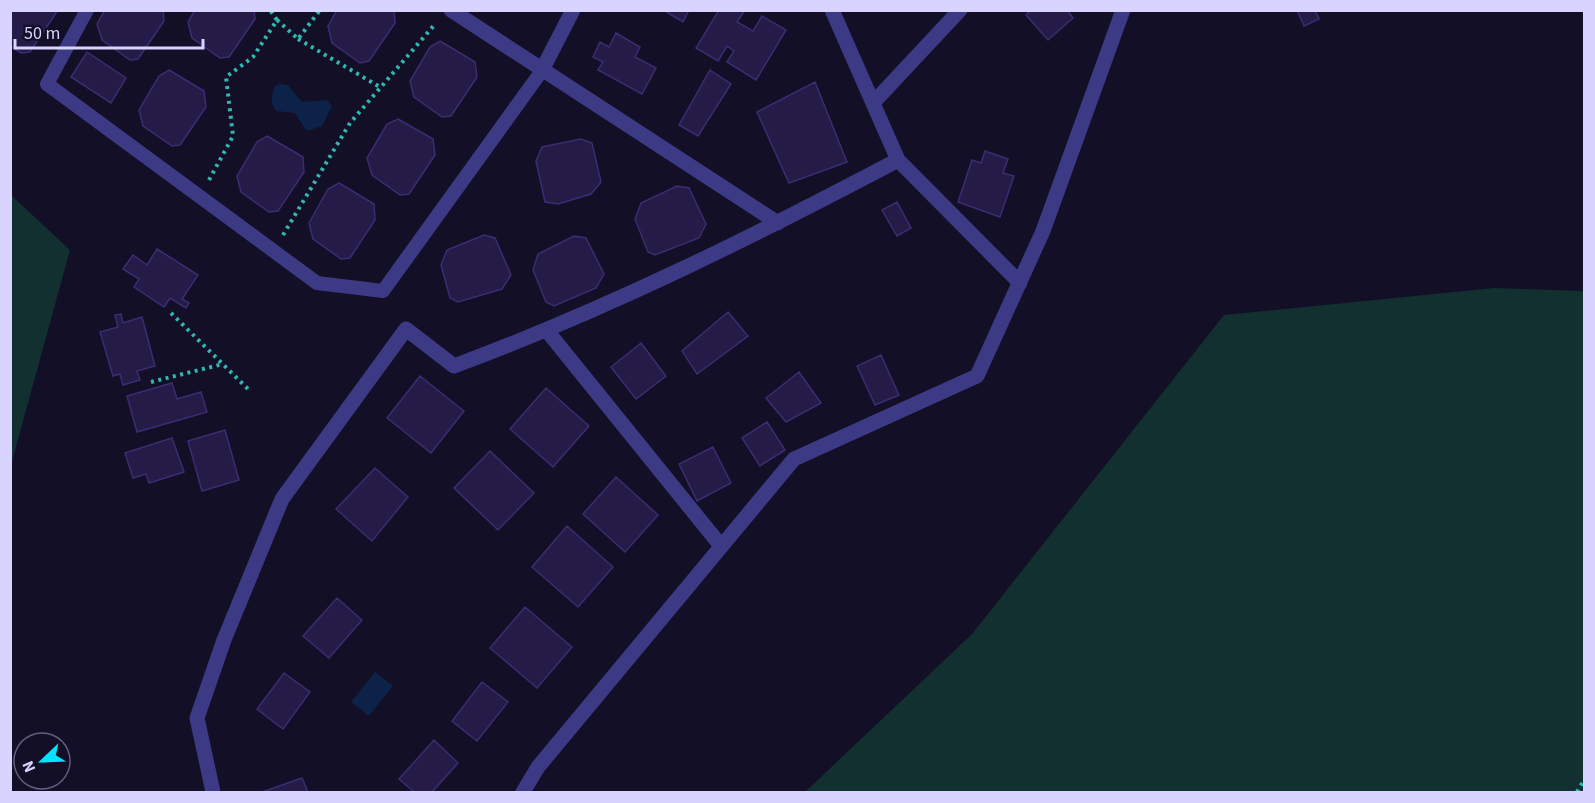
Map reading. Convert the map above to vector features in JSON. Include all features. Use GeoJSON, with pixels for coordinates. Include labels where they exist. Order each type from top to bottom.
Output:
{"type":"FeatureCollection","features":[{"type":"Feature","properties":{"kind":"street"},"geometry":{"type":"LineString","coordinates":[[541,72],[573,10]]}},
{"type":"Feature","properties":{"kind":"street"},"geometry":{"type":"LineString","coordinates":[[832,10],[898,160],[1020,283]]}},
{"type":"Feature","properties":{"kind":"street"},"geometry":{"type":"LineString","coordinates":[[873,103],[960,10]]}},
{"type":"Feature","properties":{"kind":"street"},"geometry":{"type":"LineString","coordinates":[[523,792],[538,767],[794,459],[977,376],[1043,231],[1123,10]]}},
{"type":"Feature","properties":{"kind":"street"},"geometry":{"type":"LineString","coordinates":[[445,15],[541,72],[778,223]]}},
{"type":"Feature","properties":{"kind":"street"},"geometry":{"type":"LineString","coordinates":[[213,792],[197,718],[224,640],[282,499],[406,329],[454,366],[548,332],[778,223],[898,160]]}},
{"type":"Feature","properties":{"kind":"street"},"geometry":{"type":"LineString","coordinates":[[548,332],[721,546]]}},
{"type":"Feature","properties":{"kind":"lane"},"geometry":{"type":"LineString","coordinates":[[87,10],[47,84],[317,283],[383,291],[541,72]]}},
{"type":"Feature","properties":{"kind":"path"},"geometry":{"type":"LineString","coordinates":[[270,10],[277,20],[298,39],[380,87]]}},
{"type":"Feature","properties":{"kind":"path"},"geometry":{"type":"LineString","coordinates":[[298,39],[320,10]]}},
{"type":"Feature","properties":{"kind":"path"},"geometry":{"type":"LineString","coordinates":[[273,251],[350,123],[445,15]]}},
{"type":"Feature","properties":{"kind":"path"},"geometry":{"type":"LineString","coordinates":[[200,196],[233,136],[226,77],[253,57],[277,20]]}},
{"type":"Feature","properties":{"kind":"path"},"geometry":{"type":"LineString","coordinates":[[171,313],[252,392]]}},
{"type":"Feature","properties":{"kind":"path"},"geometry":{"type":"LineString","coordinates":[[151,382],[223,364]]}},
{"type":"Feature","properties":{"kind":"path"},"geometry":{"type":"LineString","coordinates":[[1577,792],[1584,780]]}},
{"type":"Feature","properties":{"kind":"green space"},"geometry":{"type":"Polygon","coordinates":[[[11,195],[70,250],[11,465],[11,195]]]}},
{"type":"Feature","properties":{"kind":"green space"},"geometry":{"type":"Polygon","coordinates":[[[1494,288],[1584,291],[1584,792],[805,792],[972,634],[1224,315],[1494,288]]]}},
{"type":"Feature","properties":{"kind":"water"},"geometry":{"type":"Polygon","coordinates":[[[288,85],[302,102],[327,100],[332,106],[322,126],[307,131],[295,113],[276,111],[272,96],[275,86],[288,85]]]}},
{"type":"Feature","properties":{"kind":"water"},"geometry":{"type":"Polygon","coordinates":[[[375,672],[393,686],[369,716],[351,702],[375,672]]]}},
{"type":"Feature","properties":{"kind":"building"},"geometry":{"type":"Polygon","coordinates":[[[10,10],[56,10],[30,52],[21,53],[10,46],[10,10]]]}},
{"type":"Feature","properties":{"kind":"building"},"geometry":{"type":"Polygon","coordinates":[[[105,10],[163,10],[164,21],[138,59],[130,60],[102,40],[97,24],[105,10]]]}},
{"type":"Feature","properties":{"kind":"building"},"geometry":{"type":"Polygon","coordinates":[[[195,10],[254,10],[255,19],[229,57],[220,58],[192,38],[188,22],[195,10]]]}},
{"type":"Feature","properties":{"kind":"building"},"geometry":{"type":"Polygon","coordinates":[[[337,10],[394,10],[395,23],[369,61],[360,63],[332,43],[328,26],[337,10]]]}},
{"type":"Feature","properties":{"kind":"building"},"geometry":{"type":"Polygon","coordinates":[[[663,10],[689,10],[683,22],[663,10]]]}},
{"type":"Feature","properties":{"kind":"building"},"geometry":{"type":"Polygon","coordinates":[[[719,10],[745,10],[737,22],[753,31],[762,16],[786,30],[756,80],[727,62],[734,51],[727,46],[718,61],[696,48],[719,10]]]}},
{"type":"Feature","properties":{"kind":"building"},"geometry":{"type":"Polygon","coordinates":[[[1031,10],[1067,10],[1073,18],[1048,40],[1026,15],[1031,10]]]}},
{"type":"Feature","properties":{"kind":"building"},"geometry":{"type":"Polygon","coordinates":[[[1297,10],[1315,10],[1319,19],[1304,26],[1297,10]]]}},
{"type":"Feature","properties":{"kind":"building"},"geometry":{"type":"Polygon","coordinates":[[[616,33],[640,47],[635,57],[656,68],[642,94],[598,70],[603,62],[593,57],[600,42],[609,47],[616,33]]]}},
{"type":"Feature","properties":{"kind":"building"},"geometry":{"type":"Polygon","coordinates":[[[440,41],[475,62],[477,77],[451,116],[442,117],[414,97],[410,81],[430,47],[440,41]]]}},
{"type":"Feature","properties":{"kind":"building"},"geometry":{"type":"Polygon","coordinates":[[[87,52],[126,78],[111,103],[71,77],[87,52]]]}},
{"type":"Feature","properties":{"kind":"building"},"geometry":{"type":"Polygon","coordinates":[[[169,70],[204,91],[206,107],[180,145],[172,146],[143,126],[139,110],[159,76],[169,70]]]}},
{"type":"Feature","properties":{"kind":"building"},"geometry":{"type":"Polygon","coordinates":[[[710,70],[731,84],[698,136],[679,125],[710,70]]]}},
{"type":"Feature","properties":{"kind":"building"},"geometry":{"type":"Polygon","coordinates":[[[815,82],[847,162],[789,183],[757,112],[815,82]]]}},
{"type":"Feature","properties":{"kind":"building"},"geometry":{"type":"Polygon","coordinates":[[[398,119],[433,139],[435,155],[409,194],[400,195],[372,175],[367,158],[387,124],[398,119]]]}},
{"type":"Feature","properties":{"kind":"building"},"geometry":{"type":"Polygon","coordinates":[[[267,136],[303,157],[304,172],[278,211],[269,212],[241,192],[237,176],[257,142],[267,136]]]}},
{"type":"Feature","properties":{"kind":"building"},"geometry":{"type":"Polygon","coordinates":[[[581,139],[592,143],[601,182],[591,194],[558,204],[545,202],[536,161],[542,147],[581,139]]]}},
{"type":"Feature","properties":{"kind":"building"},"geometry":{"type":"Polygon","coordinates":[[[985,151],[1008,159],[1003,173],[1014,176],[1000,217],[958,202],[972,160],[981,163],[985,151]]]}},
{"type":"Feature","properties":{"kind":"building"},"geometry":{"type":"Polygon","coordinates":[[[339,183],[374,204],[375,220],[350,258],[341,259],[313,239],[309,223],[328,189],[339,183]]]}},
{"type":"Feature","properties":{"kind":"building"},"geometry":{"type":"Polygon","coordinates":[[[677,186],[689,188],[706,224],[699,238],[655,255],[648,252],[635,219],[641,203],[677,186]]]}},
{"type":"Feature","properties":{"kind":"building"},"geometry":{"type":"Polygon","coordinates":[[[897,202],[911,228],[897,236],[882,210],[897,202]]]}},
{"type":"Feature","properties":{"kind":"building"},"geometry":{"type":"Polygon","coordinates":[[[484,235],[495,238],[511,275],[502,289],[458,302],[450,298],[441,265],[447,250],[484,235]]]}},
{"type":"Feature","properties":{"kind":"building"},"geometry":{"type":"Polygon","coordinates":[[[574,236],[586,238],[604,274],[596,288],[554,306],[546,302],[533,270],[538,254],[574,236]]]}},
{"type":"Feature","properties":{"kind":"building"},"geometry":{"type":"Polygon","coordinates":[[[157,249],[198,275],[182,299],[189,303],[186,308],[170,298],[164,307],[134,287],[139,279],[123,269],[133,255],[147,265],[157,249]]]}},
{"type":"Feature","properties":{"kind":"building"},"geometry":{"type":"Polygon","coordinates":[[[728,312],[748,336],[697,374],[682,351],[728,312]]]}},
{"type":"Feature","properties":{"kind":"building"},"geometry":{"type":"Polygon","coordinates":[[[121,314],[123,323],[142,317],[155,366],[137,371],[140,380],[123,385],[120,374],[113,376],[100,332],[118,327],[115,315],[121,314]]]}},
{"type":"Feature","properties":{"kind":"building"},"geometry":{"type":"Polygon","coordinates":[[[641,343],[666,376],[636,399],[611,367],[641,343]]]}},
{"type":"Feature","properties":{"kind":"building"},"geometry":{"type":"Polygon","coordinates":[[[881,355],[899,395],[875,405],[857,366],[881,355]]]}},
{"type":"Feature","properties":{"kind":"building"},"geometry":{"type":"Polygon","coordinates":[[[799,372],[821,403],[786,422],[766,398],[799,372]]]}},
{"type":"Feature","properties":{"kind":"building"},"geometry":{"type":"Polygon","coordinates":[[[420,376],[464,411],[431,453],[387,418],[420,376]]]}},
{"type":"Feature","properties":{"kind":"building"},"geometry":{"type":"Polygon","coordinates":[[[172,383],[177,399],[201,392],[207,412],[137,432],[127,396],[172,383]]]}},
{"type":"Feature","properties":{"kind":"building"},"geometry":{"type":"Polygon","coordinates":[[[546,388],[589,426],[553,467],[510,429],[546,388]]]}},
{"type":"Feature","properties":{"kind":"building"},"geometry":{"type":"Polygon","coordinates":[[[767,422],[785,450],[760,466],[742,438],[767,422]]]}},
{"type":"Feature","properties":{"kind":"building"},"geometry":{"type":"Polygon","coordinates":[[[225,430],[239,480],[202,491],[188,441],[225,430]]]}},
{"type":"Feature","properties":{"kind":"building"},"geometry":{"type":"Polygon","coordinates":[[[172,438],[184,472],[149,483],[146,474],[133,478],[125,453],[172,438]]]}},
{"type":"Feature","properties":{"kind":"building"},"geometry":{"type":"Polygon","coordinates":[[[713,447],[731,483],[697,501],[679,464],[713,447]]]}},
{"type":"Feature","properties":{"kind":"building"},"geometry":{"type":"Polygon","coordinates":[[[490,451],[534,493],[498,530],[454,488],[490,451]]]}},
{"type":"Feature","properties":{"kind":"building"},"geometry":{"type":"Polygon","coordinates":[[[375,468],[408,497],[372,541],[336,509],[375,468]]]}},
{"type":"Feature","properties":{"kind":"building"},"geometry":{"type":"Polygon","coordinates":[[[616,477],[658,515],[625,552],[583,514],[616,477]]]}},
{"type":"Feature","properties":{"kind":"building"},"geometry":{"type":"Polygon","coordinates":[[[567,526],[613,567],[578,607],[532,567],[567,526]]]}},
{"type":"Feature","properties":{"kind":"building"},"geometry":{"type":"Polygon","coordinates":[[[337,598],[362,620],[329,658],[303,636],[337,598]]]}},
{"type":"Feature","properties":{"kind":"building"},"geometry":{"type":"Polygon","coordinates":[[[525,607],[572,647],[537,688],[490,648],[525,607]]]}},
{"type":"Feature","properties":{"kind":"building"},"geometry":{"type":"Polygon","coordinates":[[[284,673],[310,692],[283,729],[257,709],[284,673]]]}},
{"type":"Feature","properties":{"kind":"building"},"geometry":{"type":"Polygon","coordinates":[[[482,682],[508,702],[477,741],[452,721],[482,682]]]}},
{"type":"Feature","properties":{"kind":"building"},"geometry":{"type":"Polygon","coordinates":[[[434,740],[458,763],[432,792],[414,792],[399,779],[434,740]]]}},
{"type":"Feature","properties":{"kind":"building"},"geometry":{"type":"Polygon","coordinates":[[[302,778],[308,792],[262,792],[302,778]]]}}]}
